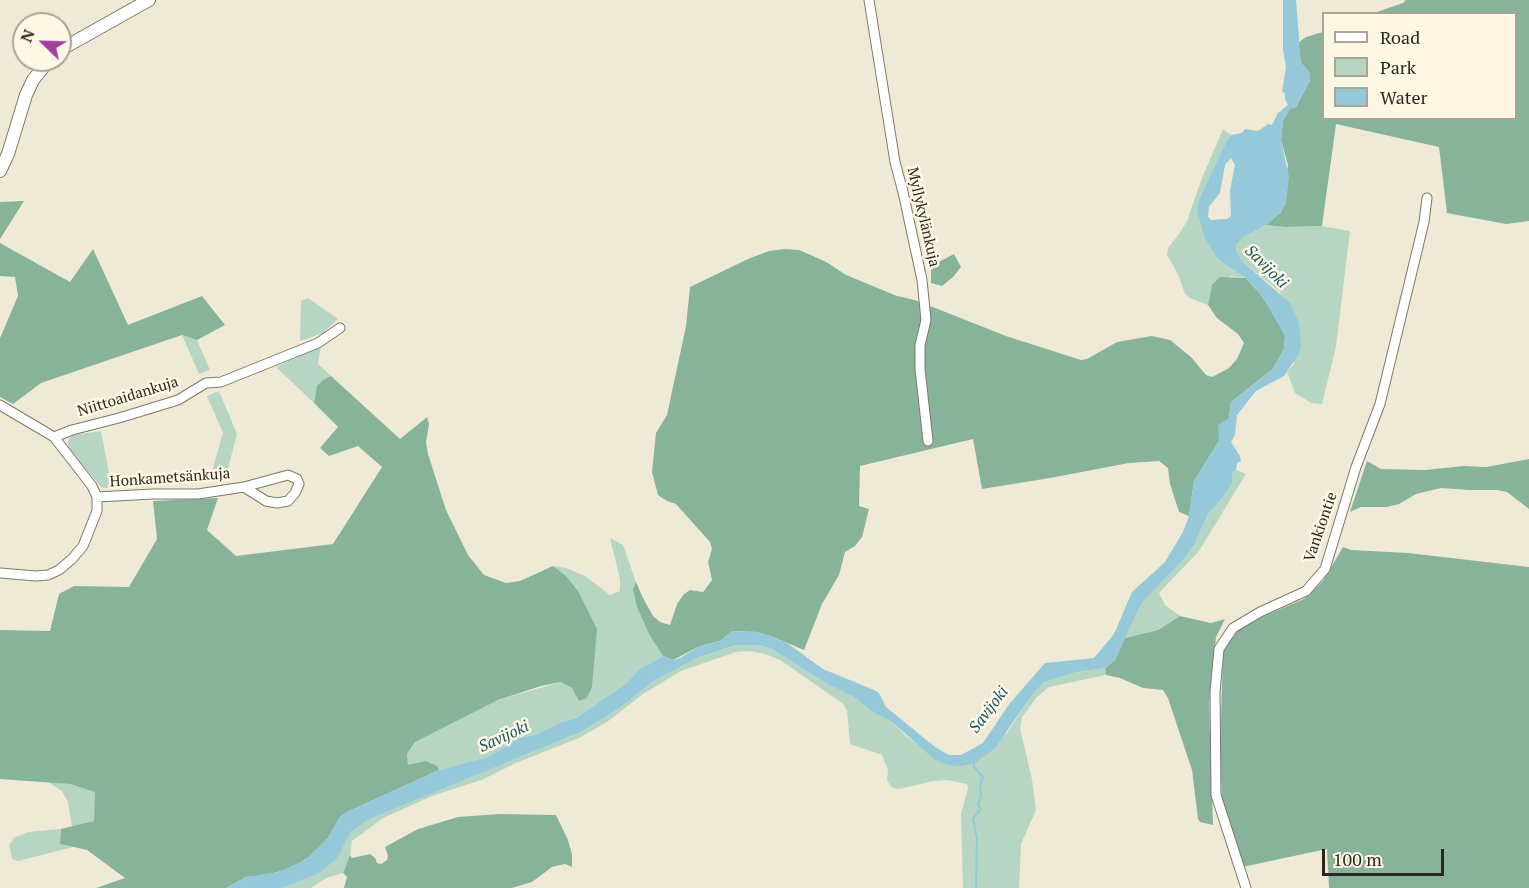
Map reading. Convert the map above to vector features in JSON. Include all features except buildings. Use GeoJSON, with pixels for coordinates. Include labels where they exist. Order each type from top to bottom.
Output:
{"type":"FeatureCollection","features":[{"type":"Feature","properties":{"kind":"street"},"geometry":{"type":"LineString","coordinates":[[72,43],[149,0]]}},
{"type":"Feature","properties":{"kind":"street","name":"Myllykylänkuja"},"geometry":{"type":"LineString","coordinates":[[869,0],[895,162],[922,280],[926,320],[920,345],[920,369],[928,441]]}},
{"type":"Feature","properties":{"kind":"street"},"geometry":{"type":"LineString","coordinates":[[0,171],[33,80],[39,72]]}},
{"type":"Feature","properties":{"kind":"street","name":"Vankiontie"},"geometry":{"type":"LineString","coordinates":[[1246,888],[1216,795],[1215,692],[1219,649],[1233,628],[1260,612],[1306,591],[1325,569],[1356,467],[1380,404],[1424,222],[1427,198]]}},
{"type":"Feature","properties":{"kind":"street","name":"Niittoaidankuja"},"geometry":{"type":"LineString","coordinates":[[54,437],[178,400],[206,383],[221,382],[318,343],[340,328]]}},
{"type":"Feature","properties":{"kind":"street"},"geometry":{"type":"LineString","coordinates":[[0,417],[2,406],[54,437],[92,486],[97,497],[97,511],[83,546],[59,570],[48,575],[36,576],[0,573]]}},
{"type":"Feature","properties":{"kind":"street","name":"Honkametsänkuja"},"geometry":{"type":"LineString","coordinates":[[97,497],[198,494],[244,487],[288,475],[297,478],[299,484],[288,501],[277,503],[266,501],[244,487]]}},
{"type":"Feature","properties":{"kind":"green space"},"geometry":{"type":"Polygon","coordinates":[[[1406,0],[1529,0],[1529,221],[1506,224],[1447,213],[1439,147],[1336,124],[1322,226],[1266,225],[1281,212],[1288,165],[1281,140],[1283,121],[1290,108],[1296,107],[1310,80],[1310,73],[1301,63],[1298,43],[1306,37],[1322,32],[1322,120],[1517,120],[1517,12],[1377,12],[1406,0]]]}},
{"type":"Feature","properties":{"kind":"green space"},"geometry":{"type":"Polygon","coordinates":[[[1223,129],[1231,135],[1200,197],[1223,263],[1246,278],[1231,276],[1212,286],[1208,305],[1185,294],[1178,274],[1167,255],[1168,248],[1187,221],[1223,129]]]}},
{"type":"Feature","properties":{"kind":"green space"},"geometry":{"type":"Polygon","coordinates":[[[24,201],[0,239],[0,202],[24,201]]]}},
{"type":"Feature","properties":{"kind":"green space"},"geometry":{"type":"Polygon","coordinates":[[[1266,225],[1322,226],[1350,231],[1336,346],[1322,404],[1311,403],[1295,393],[1287,372],[1294,364],[1280,292],[1242,261],[1236,251],[1236,245],[1242,238],[1266,225]]]}},
{"type":"Feature","properties":{"kind":"green space"},"geometry":{"type":"Polygon","coordinates":[[[0,243],[70,282],[93,249],[128,325],[202,296],[225,325],[197,340],[182,335],[41,383],[13,404],[0,397],[0,338],[18,296],[15,277],[0,276],[0,243]]]}},
{"type":"Feature","properties":{"kind":"green space"},"geometry":{"type":"Polygon","coordinates":[[[799,250],[828,263],[846,275],[897,296],[915,300],[1006,336],[1081,360],[1117,342],[1152,336],[1170,340],[1191,357],[1206,375],[1212,377],[1229,368],[1237,359],[1244,343],[1238,334],[1217,318],[1208,305],[1212,285],[1220,277],[1246,278],[1262,296],[1281,327],[1285,336],[1284,349],[1273,369],[1231,402],[1229,418],[1224,423],[1219,441],[1194,481],[1189,516],[1179,512],[1170,484],[1168,468],[1159,461],[1129,463],[982,489],[973,439],[860,466],[859,506],[869,509],[862,537],[855,546],[845,552],[839,575],[822,604],[804,650],[757,632],[732,631],[720,641],[700,646],[673,660],[663,656],[650,636],[637,607],[633,589],[636,582],[653,616],[660,622],[670,625],[677,604],[684,594],[690,590],[703,592],[712,580],[708,562],[712,549],[710,542],[676,504],[658,495],[652,472],[656,433],[667,415],[686,326],[690,287],[748,259],[769,251],[799,250]]]}},
{"type":"Feature","properties":{"kind":"green space"},"geometry":{"type":"Polygon","coordinates":[[[954,254],[961,267],[942,286],[931,283],[931,266],[954,254]]]}},
{"type":"Feature","properties":{"kind":"green space"},"geometry":{"type":"Polygon","coordinates":[[[308,298],[338,319],[323,333],[300,341],[301,301],[308,298]]]}},
{"type":"Feature","properties":{"kind":"green space"},"geometry":{"type":"Polygon","coordinates":[[[182,335],[197,340],[210,370],[199,374],[182,335]]]}},
{"type":"Feature","properties":{"kind":"green space"},"geometry":{"type":"Polygon","coordinates":[[[321,346],[318,364],[331,376],[323,380],[315,395],[314,403],[276,367],[321,346]]]}},
{"type":"Feature","properties":{"kind":"green space"},"geometry":{"type":"Polygon","coordinates":[[[331,376],[400,439],[427,417],[429,424],[426,442],[428,454],[446,510],[468,555],[484,575],[506,583],[520,581],[553,566],[566,576],[578,591],[597,629],[592,687],[587,698],[579,701],[572,688],[561,682],[541,686],[498,700],[415,742],[407,754],[408,765],[426,761],[437,766],[439,770],[347,812],[340,817],[328,838],[312,855],[291,868],[267,875],[246,877],[226,888],[96,888],[125,878],[87,850],[60,844],[61,829],[94,821],[95,792],[70,784],[0,779],[0,630],[50,631],[59,594],[74,586],[129,587],[157,539],[153,501],[218,498],[207,530],[236,556],[333,544],[382,467],[358,446],[329,456],[320,448],[338,427],[314,403],[317,386],[331,376]]]}},
{"type":"Feature","properties":{"kind":"green space"},"geometry":{"type":"Polygon","coordinates":[[[219,391],[237,434],[225,480],[209,482],[223,433],[207,396],[219,391]]]}},
{"type":"Feature","properties":{"kind":"green space"},"geometry":{"type":"Polygon","coordinates":[[[101,431],[112,489],[101,487],[68,447],[68,440],[73,435],[101,431]]]}},
{"type":"Feature","properties":{"kind":"green space"},"geometry":{"type":"Polygon","coordinates":[[[1529,459],[1529,509],[1507,492],[1441,488],[1416,494],[1399,504],[1387,507],[1361,507],[1350,512],[1367,461],[1381,469],[1425,470],[1464,466],[1486,467],[1529,459]]]}},
{"type":"Feature","properties":{"kind":"green space"},"geometry":{"type":"Polygon","coordinates":[[[1236,470],[1246,474],[1199,551],[1159,593],[1165,605],[1180,616],[1158,630],[1125,638],[1141,604],[1184,559],[1194,545],[1208,514],[1223,497],[1232,472],[1236,470]]]}},
{"type":"Feature","properties":{"kind":"green space"},"geometry":{"type":"Polygon","coordinates":[[[610,538],[623,545],[636,582],[633,589],[650,636],[663,656],[638,670],[627,683],[576,718],[561,722],[537,734],[520,738],[488,757],[439,770],[437,766],[408,765],[407,754],[414,742],[498,700],[561,682],[572,687],[566,576],[553,566],[566,568],[585,576],[610,595],[620,591],[620,579],[610,538]]]}},
{"type":"Feature","properties":{"kind":"green space"},"geometry":{"type":"Polygon","coordinates":[[[1343,547],[1351,550],[1408,553],[1529,567],[1529,888],[1329,888],[1327,849],[1242,867],[1222,798],[1220,750],[1223,651],[1236,632],[1262,617],[1304,599],[1323,581],[1343,547]]]}},
{"type":"Feature","properties":{"kind":"green space"},"geometry":{"type":"Polygon","coordinates":[[[1180,616],[1211,623],[1225,619],[1216,637],[1209,703],[1213,825],[1200,822],[1198,819],[1192,770],[1168,698],[1163,690],[1143,688],[1120,678],[1106,675],[1105,668],[1115,660],[1125,638],[1158,630],[1180,616]]]}},
{"type":"Feature","properties":{"kind":"green space"},"geometry":{"type":"Polygon","coordinates":[[[736,645],[759,645],[772,649],[826,683],[854,697],[874,713],[891,721],[906,736],[947,765],[1007,733],[1030,698],[1044,682],[1077,672],[1105,668],[1106,675],[1049,687],[1037,697],[1022,717],[1020,729],[1032,779],[1036,810],[1021,844],[1019,888],[963,888],[961,814],[967,784],[947,780],[896,789],[891,787],[887,780],[888,770],[882,755],[850,744],[847,710],[842,703],[780,660],[750,651],[736,652],[681,671],[643,694],[607,722],[579,738],[516,763],[484,779],[432,796],[383,818],[352,841],[350,855],[343,873],[326,878],[311,888],[282,888],[319,873],[343,847],[351,832],[369,818],[583,731],[621,707],[655,680],[697,658],[736,645]]]}},
{"type":"Feature","properties":{"kind":"green space"},"geometry":{"type":"Polygon","coordinates":[[[48,782],[70,784],[96,792],[94,821],[72,827],[68,802],[62,791],[48,782]]]}},
{"type":"Feature","properties":{"kind":"green space"},"geometry":{"type":"Polygon","coordinates":[[[499,814],[556,815],[568,840],[572,854],[572,867],[565,864],[552,867],[532,882],[512,888],[344,888],[347,877],[343,873],[350,855],[352,858],[370,854],[377,863],[381,864],[387,860],[388,856],[385,847],[418,829],[458,817],[499,814]]]}},
{"type":"Feature","properties":{"kind":"green space"},"geometry":{"type":"Polygon","coordinates":[[[61,829],[60,844],[73,847],[18,861],[12,859],[9,845],[15,837],[28,832],[61,829]]]}},
{"type":"Feature","properties":{"kind":"water"},"geometry":{"type":"Polygon","coordinates":[[[1283,0],[1296,0],[1301,63],[1310,73],[1310,80],[1296,107],[1290,109],[1283,121],[1281,140],[1289,177],[1286,204],[1281,212],[1266,225],[1242,238],[1236,245],[1236,251],[1242,261],[1290,303],[1299,323],[1301,345],[1299,354],[1284,376],[1256,391],[1237,415],[1235,435],[1231,442],[1241,461],[1237,463],[1236,470],[1232,472],[1232,483],[1208,514],[1194,545],[1184,559],[1141,604],[1115,660],[1105,668],[1077,672],[1044,682],[995,748],[975,763],[960,766],[947,765],[934,759],[891,721],[874,713],[854,697],[826,683],[772,649],[759,645],[736,645],[697,658],[655,680],[621,707],[583,731],[369,819],[351,832],[335,860],[319,873],[282,888],[226,888],[246,877],[278,872],[305,860],[328,838],[340,817],[347,812],[439,770],[488,757],[520,738],[537,734],[561,722],[576,718],[627,683],[638,670],[663,656],[673,660],[680,658],[700,646],[720,641],[732,631],[757,632],[773,637],[787,643],[823,669],[874,690],[879,693],[886,707],[935,747],[949,755],[961,755],[983,743],[1010,703],[1045,663],[1094,658],[1114,634],[1132,592],[1165,562],[1183,532],[1189,516],[1194,481],[1219,441],[1218,425],[1229,418],[1231,402],[1273,369],[1284,349],[1285,336],[1262,296],[1246,278],[1216,256],[1205,238],[1197,211],[1200,197],[1231,135],[1242,133],[1245,129],[1258,131],[1268,124],[1272,125],[1278,113],[1288,105],[1285,93],[1282,92],[1286,67],[1283,50],[1283,0]],[[1231,158],[1225,165],[1220,193],[1209,207],[1208,217],[1211,220],[1227,219],[1231,216],[1230,190],[1235,165],[1231,158]]]}},
{"type":"Feature","properties":{"kind":"waterway"},"geometry":{"type":"LineString","coordinates":[[974,762],[974,767],[983,777],[978,804],[981,809],[973,818],[977,838],[976,888]]}},
{"type":"Feature","properties":{"kind":"water label","name":"Savijoki"},"geometry":{"type":"Point","coordinates":[1266,267]}},
{"type":"Feature","properties":{"kind":"water label","name":"Savijoki"},"geometry":{"type":"Point","coordinates":[989,710]}},
{"type":"Feature","properties":{"kind":"water label","name":"Savijoki"},"geometry":{"type":"Point","coordinates":[504,737]}}]}
